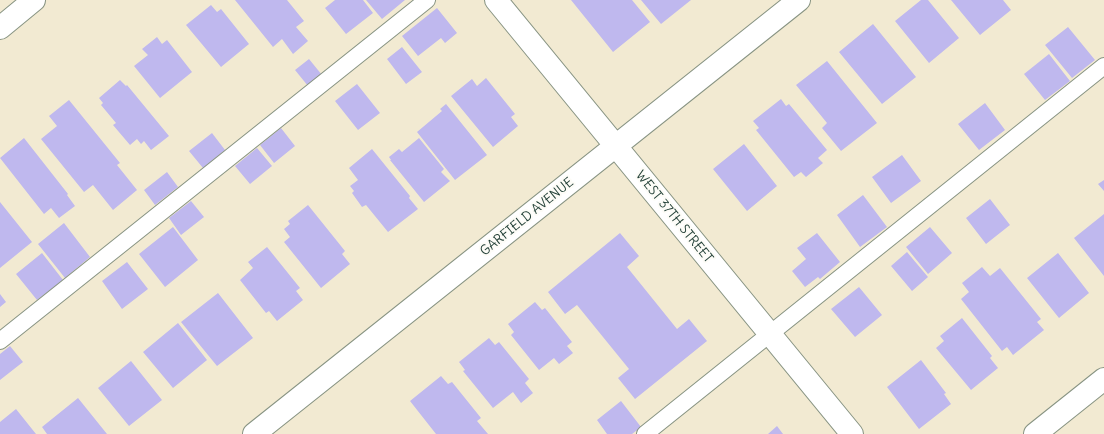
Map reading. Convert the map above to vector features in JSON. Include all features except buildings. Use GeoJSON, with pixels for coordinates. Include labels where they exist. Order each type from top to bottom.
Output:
{"type":"FeatureCollection","features":[{"type":"Feature","properties":{"kind":"street"},"geometry":{"type":"LineString","coordinates":[[0,28],[34,0]]}},
{"type":"Feature","properties":{"kind":"street","name":"WEST 37TH STREET"},"geometry":{"type":"LineString","coordinates":[[496,0],[852,434]]}},
{"type":"Feature","properties":{"kind":"street","name":"GARFIELD AVENUE"},"geometry":{"type":"LineString","coordinates":[[254,434],[799,0]]}},
{"type":"Feature","properties":{"kind":"street"},"geometry":{"type":"LineString","coordinates":[[1035,434],[1104,379]]}},
{"type":"Feature","properties":{"kind":"lane"},"geometry":{"type":"LineString","coordinates":[[0,341],[427,0]]}},
{"type":"Feature","properties":{"kind":"lane"},"geometry":{"type":"LineString","coordinates":[[645,434],[1104,66]]}}]}
